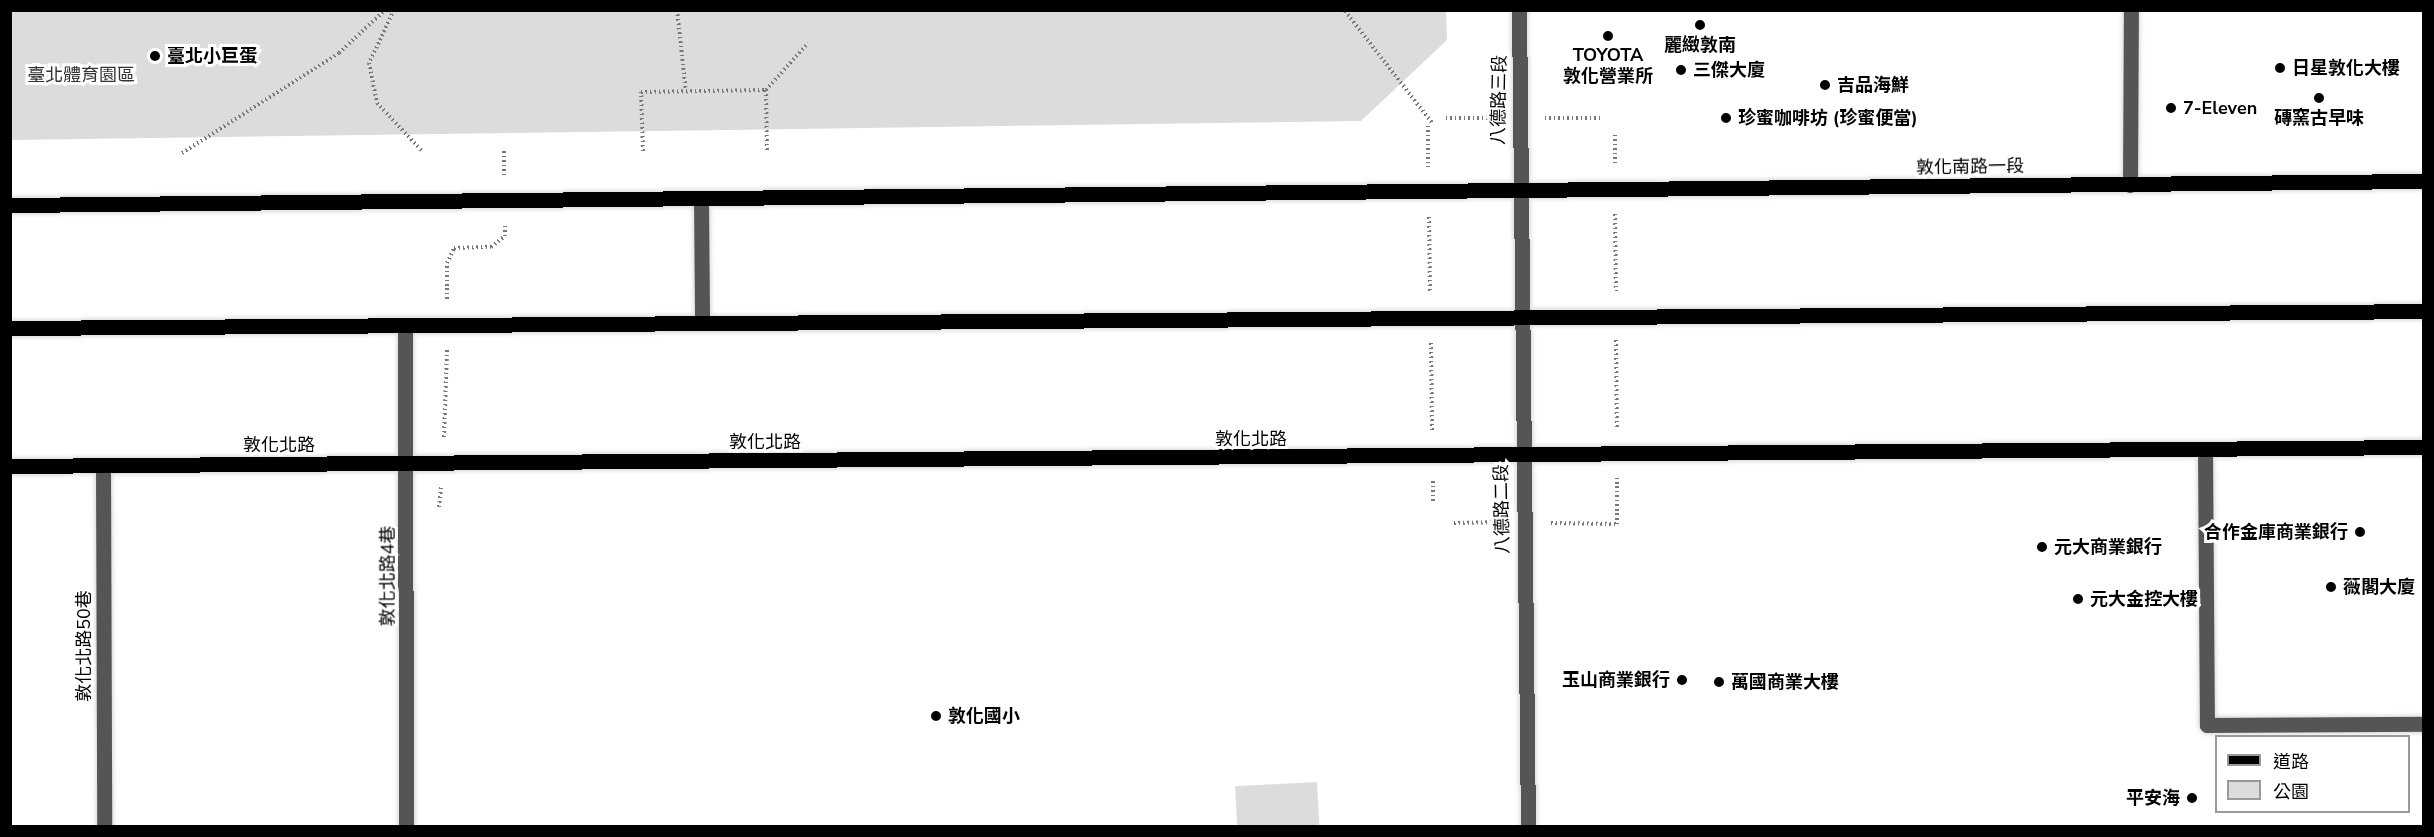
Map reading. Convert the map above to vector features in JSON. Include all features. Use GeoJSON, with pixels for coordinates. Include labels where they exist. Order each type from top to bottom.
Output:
{"type":"FeatureCollection","features":[{"type":"Feature","properties":{"kind":"main road","name":"敦化南路一段"},"geometry":{"type":"LineString","coordinates":[[1518,191],[2424,181]]}},
{"type":"Feature","properties":{"kind":"main road"},"geometry":{"type":"LineString","coordinates":[[10,205],[1518,191]]}},
{"type":"Feature","properties":{"kind":"main road"},"geometry":{"type":"LineString","coordinates":[[10,328],[1519,315],[2424,311]]}},
{"type":"Feature","properties":{"kind":"main road"},"geometry":{"type":"LineString","coordinates":[[1521,457],[2424,447]]}},
{"type":"Feature","properties":{"kind":"main road","name":"敦化北路"},"geometry":{"type":"LineString","coordinates":[[10,466],[1521,457]]}},
{"type":"Feature","properties":{"kind":"street","name":"八德路三段"},"geometry":{"type":"LineString","coordinates":[[1518,191],[1519,10]]}},
{"type":"Feature","properties":{"kind":"street"},"geometry":{"type":"LineString","coordinates":[[2130,185],[2131,10]]}},
{"type":"Feature","properties":{"kind":"street","name":"八德路二段"},"geometry":{"type":"LineString","coordinates":[[1518,191],[1528,826]]}},
{"type":"Feature","properties":{"kind":"street"},"geometry":{"type":"LineString","coordinates":[[701,199],[702,323]]}},
{"type":"Feature","properties":{"kind":"street","name":"敦化北路4巷"},"geometry":{"type":"LineString","coordinates":[[405,325],[408,464],[406,826]]}},
{"type":"Feature","properties":{"kind":"street"},"geometry":{"type":"LineString","coordinates":[[2205,449],[2207,725],[2424,724]]}},
{"type":"Feature","properties":{"kind":"street","name":"敦化北路50巷"},"geometry":{"type":"LineString","coordinates":[[103,466],[104,826]]}},
{"type":"Feature","properties":{"kind":"path"},"geometry":{"type":"LineString","coordinates":[[182,153],[339,53],[385,10]]}},
{"type":"Feature","properties":{"kind":"path"},"geometry":{"type":"LineString","coordinates":[[394,10],[369,63],[377,103],[422,151]]}},
{"type":"Feature","properties":{"kind":"path"},"geometry":{"type":"LineString","coordinates":[[677,10],[686,91]]}},
{"type":"Feature","properties":{"kind":"path"},"geometry":{"type":"LineString","coordinates":[[1345,10],[1433,124]]}},
{"type":"Feature","properties":{"kind":"path"},"geometry":{"type":"LineString","coordinates":[[767,151],[766,90],[808,44]]}},
{"type":"Feature","properties":{"kind":"path"},"geometry":{"type":"LineString","coordinates":[[643,151],[641,92],[766,90]]}},
{"type":"Feature","properties":{"kind":"path"},"geometry":{"type":"LineString","coordinates":[[447,294],[447,262],[454,248],[491,247],[505,236],[505,222]]}},
{"type":"Feature","properties":{"kind":"path"},"geometry":{"type":"LineString","coordinates":[[1429,235],[1430,283]]}},
{"type":"Feature","properties":{"kind":"path"},"geometry":{"type":"LineString","coordinates":[[1616,235],[1616,267]]}},
{"type":"Feature","properties":{"kind":"path"},"geometry":{"type":"LineString","coordinates":[[1616,353],[1617,404]]}},
{"type":"Feature","properties":{"kind":"path"},"geometry":{"type":"LineString","coordinates":[[1431,370],[1432,399]]}},
{"type":"Feature","properties":{"kind":"path"},"geometry":{"type":"LineString","coordinates":[[445,427],[447,372]]}},
{"type":"Feature","properties":{"kind":"green space","name":"臺北體育園區"},"geometry":{"type":"Polygon","coordinates":[[[1446,10],[1447,40],[1361,121],[11,140],[11,11],[1446,10]]]}},
{"type":"Feature","properties":{"kind":"green space"},"geometry":{"type":"Polygon","coordinates":[[[1317,782],[1319,826],[1237,826],[1235,786],[1317,782]]]}},
{"type":"Feature","properties":{"kind":"place","name":"麗緻敦南"},"geometry":{"type":"Point","coordinates":[1700,25]}},
{"type":"Feature","properties":{"kind":"place","name":"TOYOTA 敦化營業所"},"geometry":{"type":"Point","coordinates":[1608,36]}},
{"type":"Feature","properties":{"kind":"place","name":"臺北小巨蛋"},"geometry":{"type":"Point","coordinates":[155,56]}},
{"type":"Feature","properties":{"kind":"place","name":"日星敦化大樓"},"geometry":{"type":"Point","coordinates":[2280,68]}},
{"type":"Feature","properties":{"kind":"place","name":"三傑大廈"},"geometry":{"type":"Point","coordinates":[1681,70]}},
{"type":"Feature","properties":{"kind":"place","name":"吉品海鮮"},"geometry":{"type":"Point","coordinates":[1825,85]}},
{"type":"Feature","properties":{"kind":"place","name":"磚窯古早味"},"geometry":{"type":"Point","coordinates":[2319,98]}},
{"type":"Feature","properties":{"kind":"place","name":"7-Eleven"},"geometry":{"type":"Point","coordinates":[2171,108]}},
{"type":"Feature","properties":{"kind":"place","name":"珍蜜咖啡坊 (珍蜜便當)"},"geometry":{"type":"Point","coordinates":[1726,118]}},
{"type":"Feature","properties":{"kind":"place","name":"合作金庫商業銀行"},"geometry":{"type":"Point","coordinates":[2360,532]}},
{"type":"Feature","properties":{"kind":"place","name":"元大商業銀行"},"geometry":{"type":"Point","coordinates":[2042,547]}},
{"type":"Feature","properties":{"kind":"place","name":"薇閣大廈"},"geometry":{"type":"Point","coordinates":[2331,587]}},
{"type":"Feature","properties":{"kind":"place","name":"元大金控大樓"},"geometry":{"type":"Point","coordinates":[2078,599]}},
{"type":"Feature","properties":{"kind":"place","name":"玉山商業銀行"},"geometry":{"type":"Point","coordinates":[1682,680]}},
{"type":"Feature","properties":{"kind":"place","name":"萬國商業大樓"},"geometry":{"type":"Point","coordinates":[1719,682]}},
{"type":"Feature","properties":{"kind":"place","name":"敦化國小"},"geometry":{"type":"Point","coordinates":[936,716]}},
{"type":"Feature","properties":{"kind":"place","name":"平安海"},"geometry":{"type":"Point","coordinates":[2192,798]}}]}
